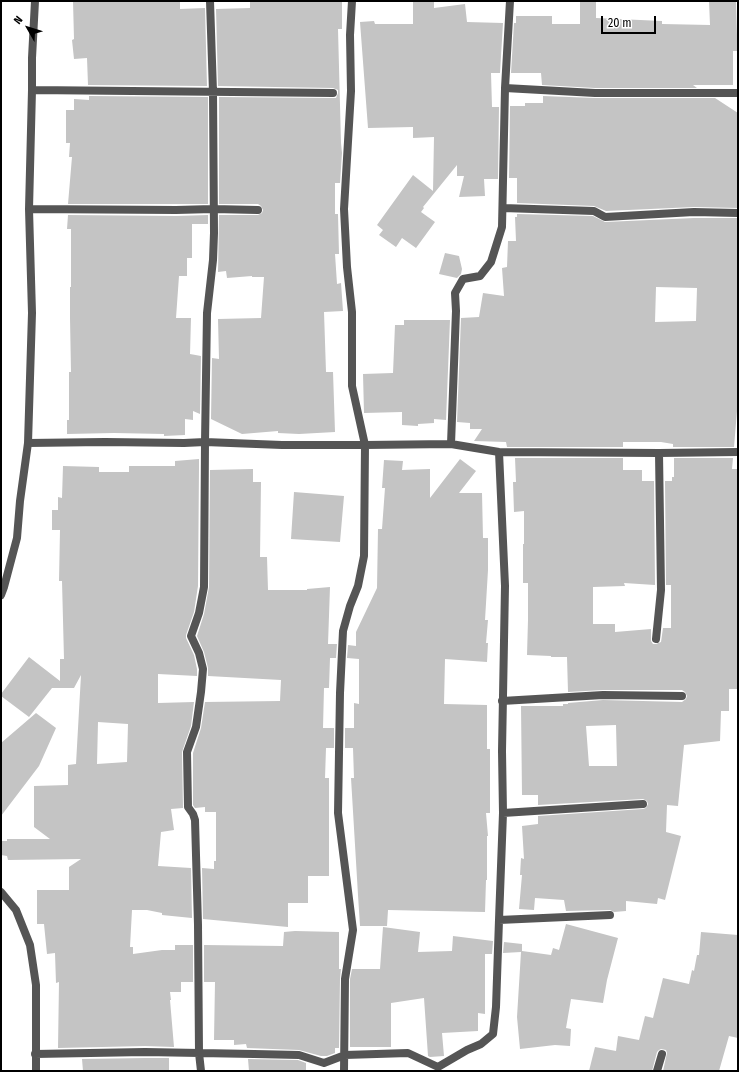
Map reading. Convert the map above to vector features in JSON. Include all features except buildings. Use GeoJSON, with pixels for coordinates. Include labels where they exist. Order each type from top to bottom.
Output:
{"type":"FeatureCollection","features":[{"type":"Feature","properties":{"kind":"street"},"geometry":{"type":"LineString","coordinates":[[1,594],[17,538],[20,501],[28,443],[32,313],[29,209],[32,58],[35,1]]}},
{"type":"Feature","properties":{"kind":"street"},"geometry":{"type":"LineString","coordinates":[[201,1071],[199,1053],[195,820],[188,807],[187,752],[196,727],[203,669],[199,653],[191,636],[199,613],[204,587],[207,313],[213,260],[214,234],[213,92],[210,1]]}},
{"type":"Feature","properties":{"kind":"street"},"geometry":{"type":"LineString","coordinates":[[344,1071],[345,979],[353,930],[338,813],[340,693],[343,631],[350,606],[358,586],[364,556],[365,445],[352,386],[352,312],[347,267],[344,209],[351,91],[350,35],[352,1]]}},
{"type":"Feature","properties":{"kind":"street"},"geometry":{"type":"LineString","coordinates":[[451,444],[456,311],[455,293],[463,279],[480,276],[491,262],[502,227],[505,88],[510,1]]}},
{"type":"Feature","properties":{"kind":"street"},"geometry":{"type":"LineString","coordinates":[[505,88],[595,93],[738,92]]}},
{"type":"Feature","properties":{"kind":"street"},"geometry":{"type":"LineString","coordinates":[[32,90],[333,93]]}},
{"type":"Feature","properties":{"kind":"street"},"geometry":{"type":"LineString","coordinates":[[503,208],[594,211],[605,217],[694,212],[738,213]]}},
{"type":"Feature","properties":{"kind":"street"},"geometry":{"type":"LineString","coordinates":[[29,209],[258,210]]}},
{"type":"Feature","properties":{"kind":"street"},"geometry":{"type":"LineString","coordinates":[[28,443],[205,442],[282,445],[451,444],[499,452],[738,452]]}},
{"type":"Feature","properties":{"kind":"street"},"geometry":{"type":"LineString","coordinates":[[35,1054],[145,1052],[299,1055],[324,1063],[345,1055],[408,1053],[438,1067],[467,1050],[481,1044],[493,1034],[496,1007],[503,813],[502,701],[505,586],[499,452]]}},
{"type":"Feature","properties":{"kind":"street"},"geometry":{"type":"LineString","coordinates":[[656,639],[661,590],[659,453]]}},
{"type":"Feature","properties":{"kind":"street"},"geometry":{"type":"LineString","coordinates":[[502,701],[603,695],[682,696]]}},
{"type":"Feature","properties":{"kind":"street"},"geometry":{"type":"LineString","coordinates":[[503,813],[644,804]]}},
{"type":"Feature","properties":{"kind":"street"},"geometry":{"type":"LineString","coordinates":[[1,892],[16,910],[30,945],[36,985],[36,1071]]}},
{"type":"Feature","properties":{"kind":"street"},"geometry":{"type":"LineString","coordinates":[[499,920],[610,915]]}},
{"type":"Feature","properties":{"kind":"street"},"geometry":{"type":"LineString","coordinates":[[657,1071],[662,1054]]}}]}
